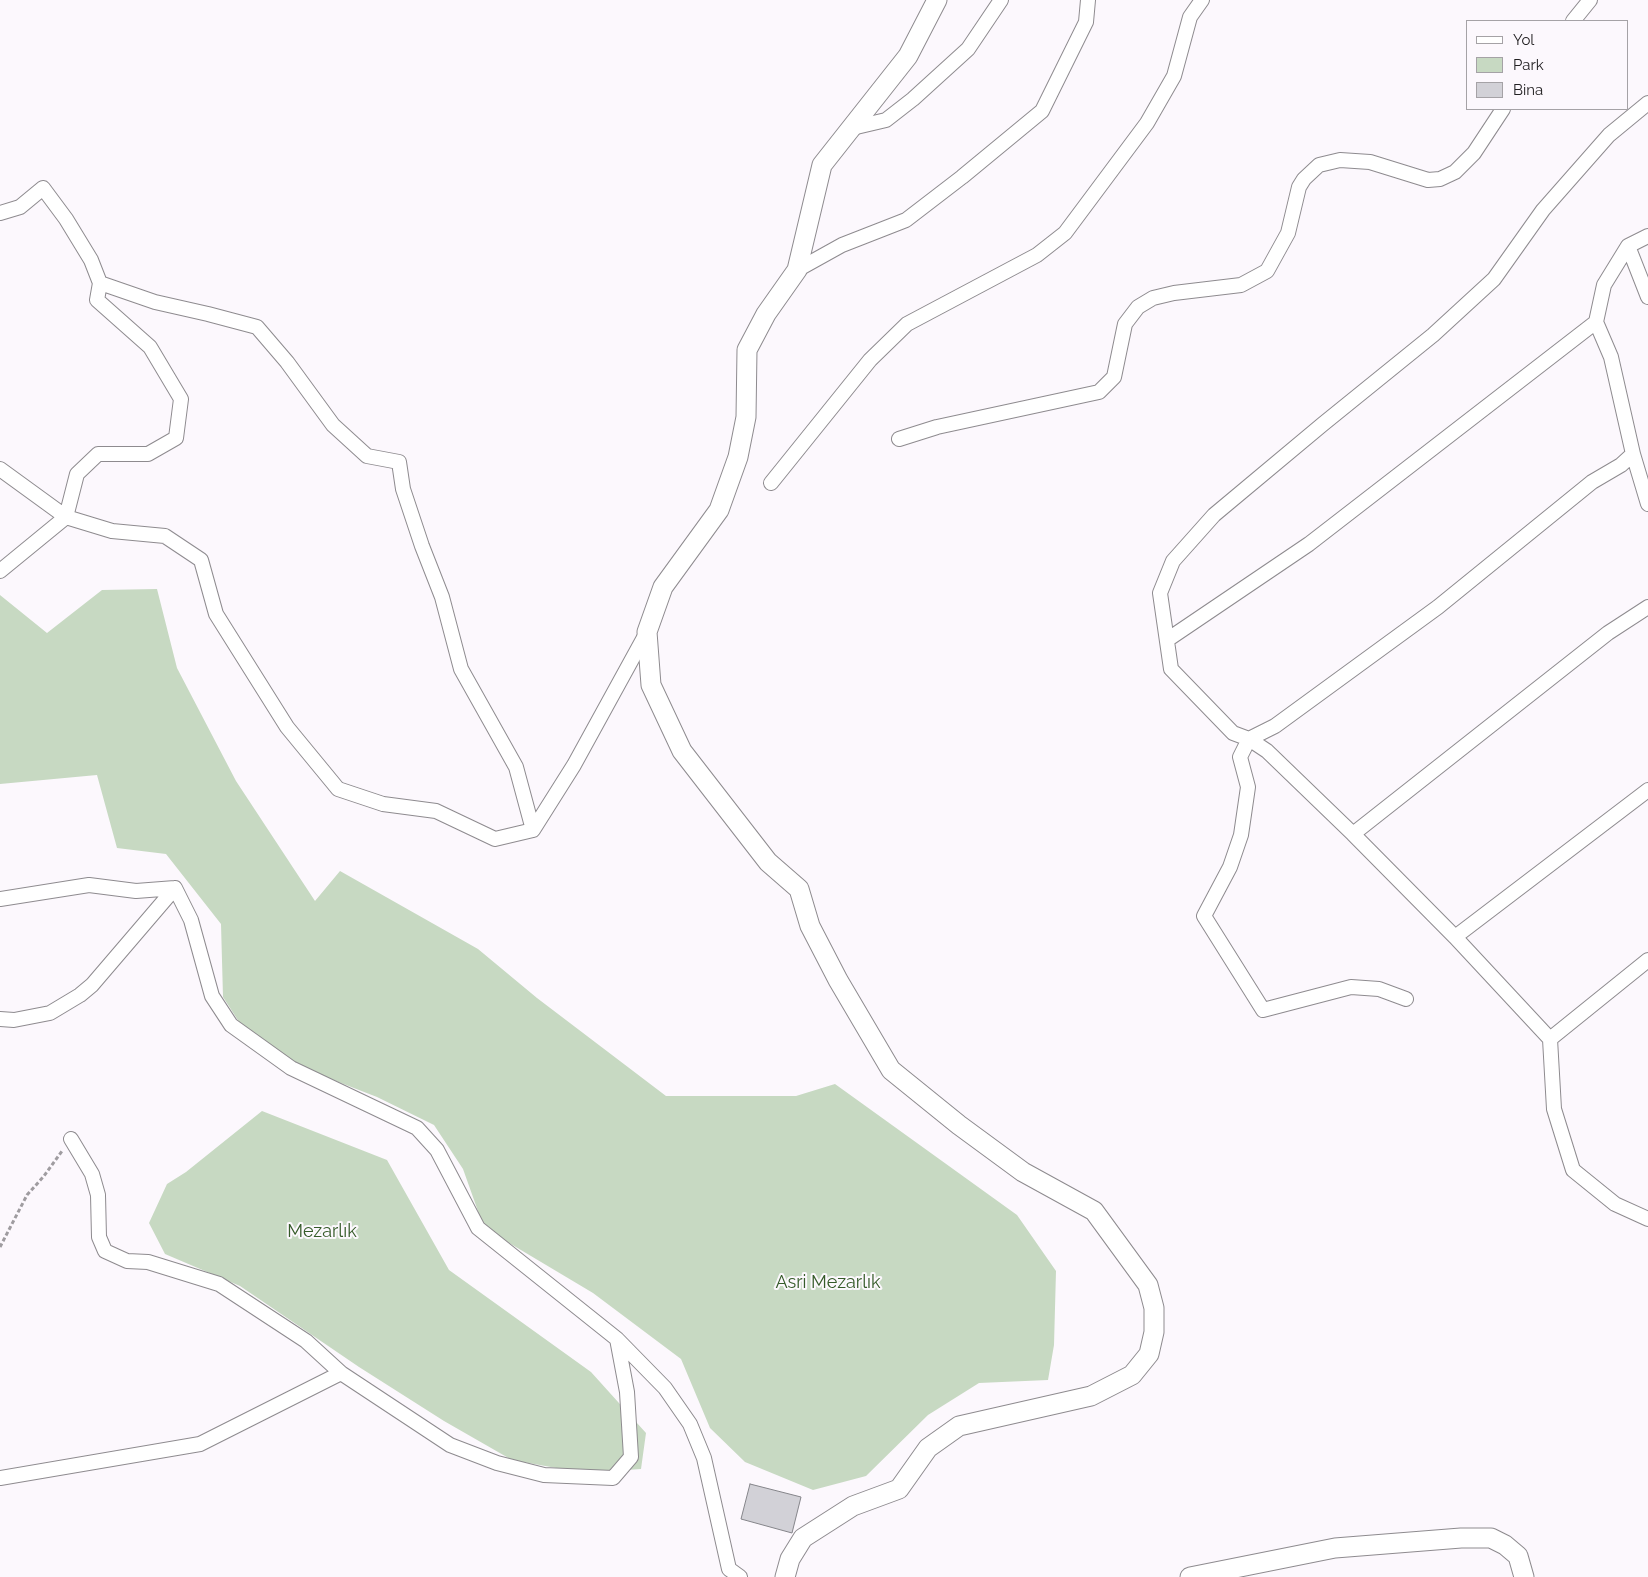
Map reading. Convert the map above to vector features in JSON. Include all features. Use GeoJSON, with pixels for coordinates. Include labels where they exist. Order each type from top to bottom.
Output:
{"type":"FeatureCollection","features":[{"type":"Feature","properties":{"kind":"main road"},"geometry":{"type":"LineString","coordinates":[[785,1577],[790,1559],[803,1538],[853,1506],[899,1489],[928,1448],[959,1426],[1091,1396],[1132,1375],[1149,1354],[1154,1332],[1154,1308],[1148,1285],[1094,1211],[1024,1172],[959,1126],[891,1070],[838,980],[810,926],[799,889],[768,862],[682,751],[651,686],[647,632],[663,587],[718,510],[738,457],[746,417],[747,350],[766,314],[797,270],[822,165],[908,56],[937,0]]}},
{"type":"Feature","properties":{"kind":"main road"},"geometry":{"type":"LineString","coordinates":[[1190,1577],[1335,1548],[1461,1538],[1491,1538],[1505,1545],[1518,1556],[1524,1577]]}},
{"type":"Feature","properties":{"kind":"street"},"geometry":{"type":"LineString","coordinates":[[852,128],[886,120],[913,99],[968,49],[1001,0]]}},
{"type":"Feature","properties":{"kind":"street"},"geometry":{"type":"LineString","coordinates":[[797,270],[842,245],[906,220],[1042,111],[1086,22],[1088,0]]}},
{"type":"Feature","properties":{"kind":"street"},"geometry":{"type":"LineString","coordinates":[[771,483],[870,360],[907,324],[1037,255],[1065,233],[1147,123],[1174,76],[1190,17],[1202,0]]}},
{"type":"Feature","properties":{"kind":"street"},"geometry":{"type":"LineString","coordinates":[[1574,20],[1590,0]]}},
{"type":"Feature","properties":{"kind":"street"},"geometry":{"type":"LineString","coordinates":[[1648,103],[1609,135],[1543,210],[1494,278],[1433,335],[1322,424],[1214,515],[1173,561],[1160,593],[1171,669],[1234,733],[1249,739],[1267,751],[1353,834],[1455,937],[1550,1039],[1554,1109],[1574,1170],[1615,1204],[1648,1219]]}},
{"type":"Feature","properties":{"kind":"street"},"geometry":{"type":"LineString","coordinates":[[899,439],[937,427],[1099,392],[1114,377],[1125,324],[1138,307],[1153,298],[1174,293],[1241,285],[1267,271],[1288,233],[1299,188],[1304,179],[1319,165],[1340,160],[1370,162],[1428,180],[1440,179],[1455,172],[1474,153],[1502,110]]}},
{"type":"Feature","properties":{"kind":"street"},"geometry":{"type":"LineString","coordinates":[[0,213],[20,207],[43,188],[66,219],[91,260],[100,283],[97,300],[150,347],[180,399],[176,438],[148,454],[98,454],[77,474],[66,517],[0,572]]}},
{"type":"Feature","properties":{"kind":"street"},"geometry":{"type":"LineString","coordinates":[[1648,236],[1628,246],[1604,285],[1596,322],[1611,357],[1633,454],[1648,504]]}},
{"type":"Feature","properties":{"kind":"street"},"geometry":{"type":"LineString","coordinates":[[1628,246],[1648,297]]}},
{"type":"Feature","properties":{"kind":"street"},"geometry":{"type":"LineString","coordinates":[[100,283],[155,302],[257,327],[288,362],[333,425],[367,456],[399,462],[403,489],[442,597],[461,669],[516,766],[533,830]]}},
{"type":"Feature","properties":{"kind":"street"},"geometry":{"type":"LineString","coordinates":[[1167,640],[1309,544],[1596,322]]}},
{"type":"Feature","properties":{"kind":"street"},"geometry":{"type":"LineString","coordinates":[[1406,999],[1379,989],[1351,987],[1263,1010],[1204,916],[1230,867],[1241,835],[1248,787],[1240,757],[1249,739],[1275,726],[1438,607],[1592,482],[1621,465],[1633,454]]}},
{"type":"Feature","properties":{"kind":"street"},"geometry":{"type":"LineString","coordinates":[[0,469],[66,517],[112,532],[165,536],[201,560],[216,614],[287,726],[338,790],[383,804],[436,811],[495,839],[533,830],[574,765],[647,632]]}},
{"type":"Feature","properties":{"kind":"street"},"geometry":{"type":"LineString","coordinates":[[1353,834],[1608,633],[1648,607]]}},
{"type":"Feature","properties":{"kind":"street"},"geometry":{"type":"LineString","coordinates":[[1455,937],[1648,790]]}},
{"type":"Feature","properties":{"kind":"street"},"geometry":{"type":"LineString","coordinates":[[1,898],[89,885],[136,891],[175,888]]}},
{"type":"Feature","properties":{"kind":"street"},"geometry":{"type":"LineString","coordinates":[[0,1019],[14,1020],[50,1013],[80,995],[92,985],[175,888]]}},
{"type":"Feature","properties":{"kind":"street"},"geometry":{"type":"LineString","coordinates":[[175,888],[191,920],[212,996],[231,1025],[291,1068],[417,1128],[437,1150],[478,1228],[618,1339],[665,1388],[690,1424],[704,1458],[728,1569],[740,1577]]}},
{"type":"Feature","properties":{"kind":"street"},"geometry":{"type":"LineString","coordinates":[[1550,1039],[1648,960]]}},
{"type":"Feature","properties":{"kind":"street"},"geometry":{"type":"LineString","coordinates":[[70,1139],[92,1174],[98,1195],[99,1238],[105,1251],[127,1261],[148,1262],[218,1284],[306,1341],[341,1373],[450,1446],[497,1463],[544,1475],[613,1478],[631,1457],[627,1392],[618,1339]]}},
{"type":"Feature","properties":{"kind":"street"},"geometry":{"type":"LineString","coordinates":[[0,1478],[200,1444],[341,1373]]}},
{"type":"Feature","properties":{"kind":"path"},"geometry":{"type":"LineString","coordinates":[[0,1247],[27,1195],[44,1176],[70,1139]]}},
{"type":"Feature","properties":{"kind":"green space","name":"Asri Mezarlık"},"geometry":{"type":"Polygon","coordinates":[[[157,589],[177,668],[236,781],[315,901],[340,871],[478,949],[537,998],[666,1096],[796,1096],[835,1084],[1017,1215],[1056,1271],[1054,1345],[1048,1380],[979,1383],[928,1415],[866,1476],[813,1490],[745,1462],[710,1428],[681,1359],[593,1293],[484,1228],[463,1169],[434,1125],[377,1097],[292,1064],[241,1025],[223,997],[221,924],[166,854],[117,848],[97,775],[0,784],[0,595],[47,633],[102,590],[157,589]]]}},
{"type":"Feature","properties":{"kind":"green space","name":"Mezarlık"},"geometry":{"type":"Polygon","coordinates":[[[262,1111],[387,1160],[449,1270],[591,1372],[646,1433],[641,1469],[584,1473],[512,1460],[444,1421],[359,1367],[240,1286],[165,1254],[149,1223],[167,1184],[186,1172],[262,1111]]]}},
{"type":"Feature","properties":{"kind":"building"},"geometry":{"type":"Polygon","coordinates":[[[750,1484],[801,1497],[792,1533],[741,1519],[750,1484]]]}}]}
